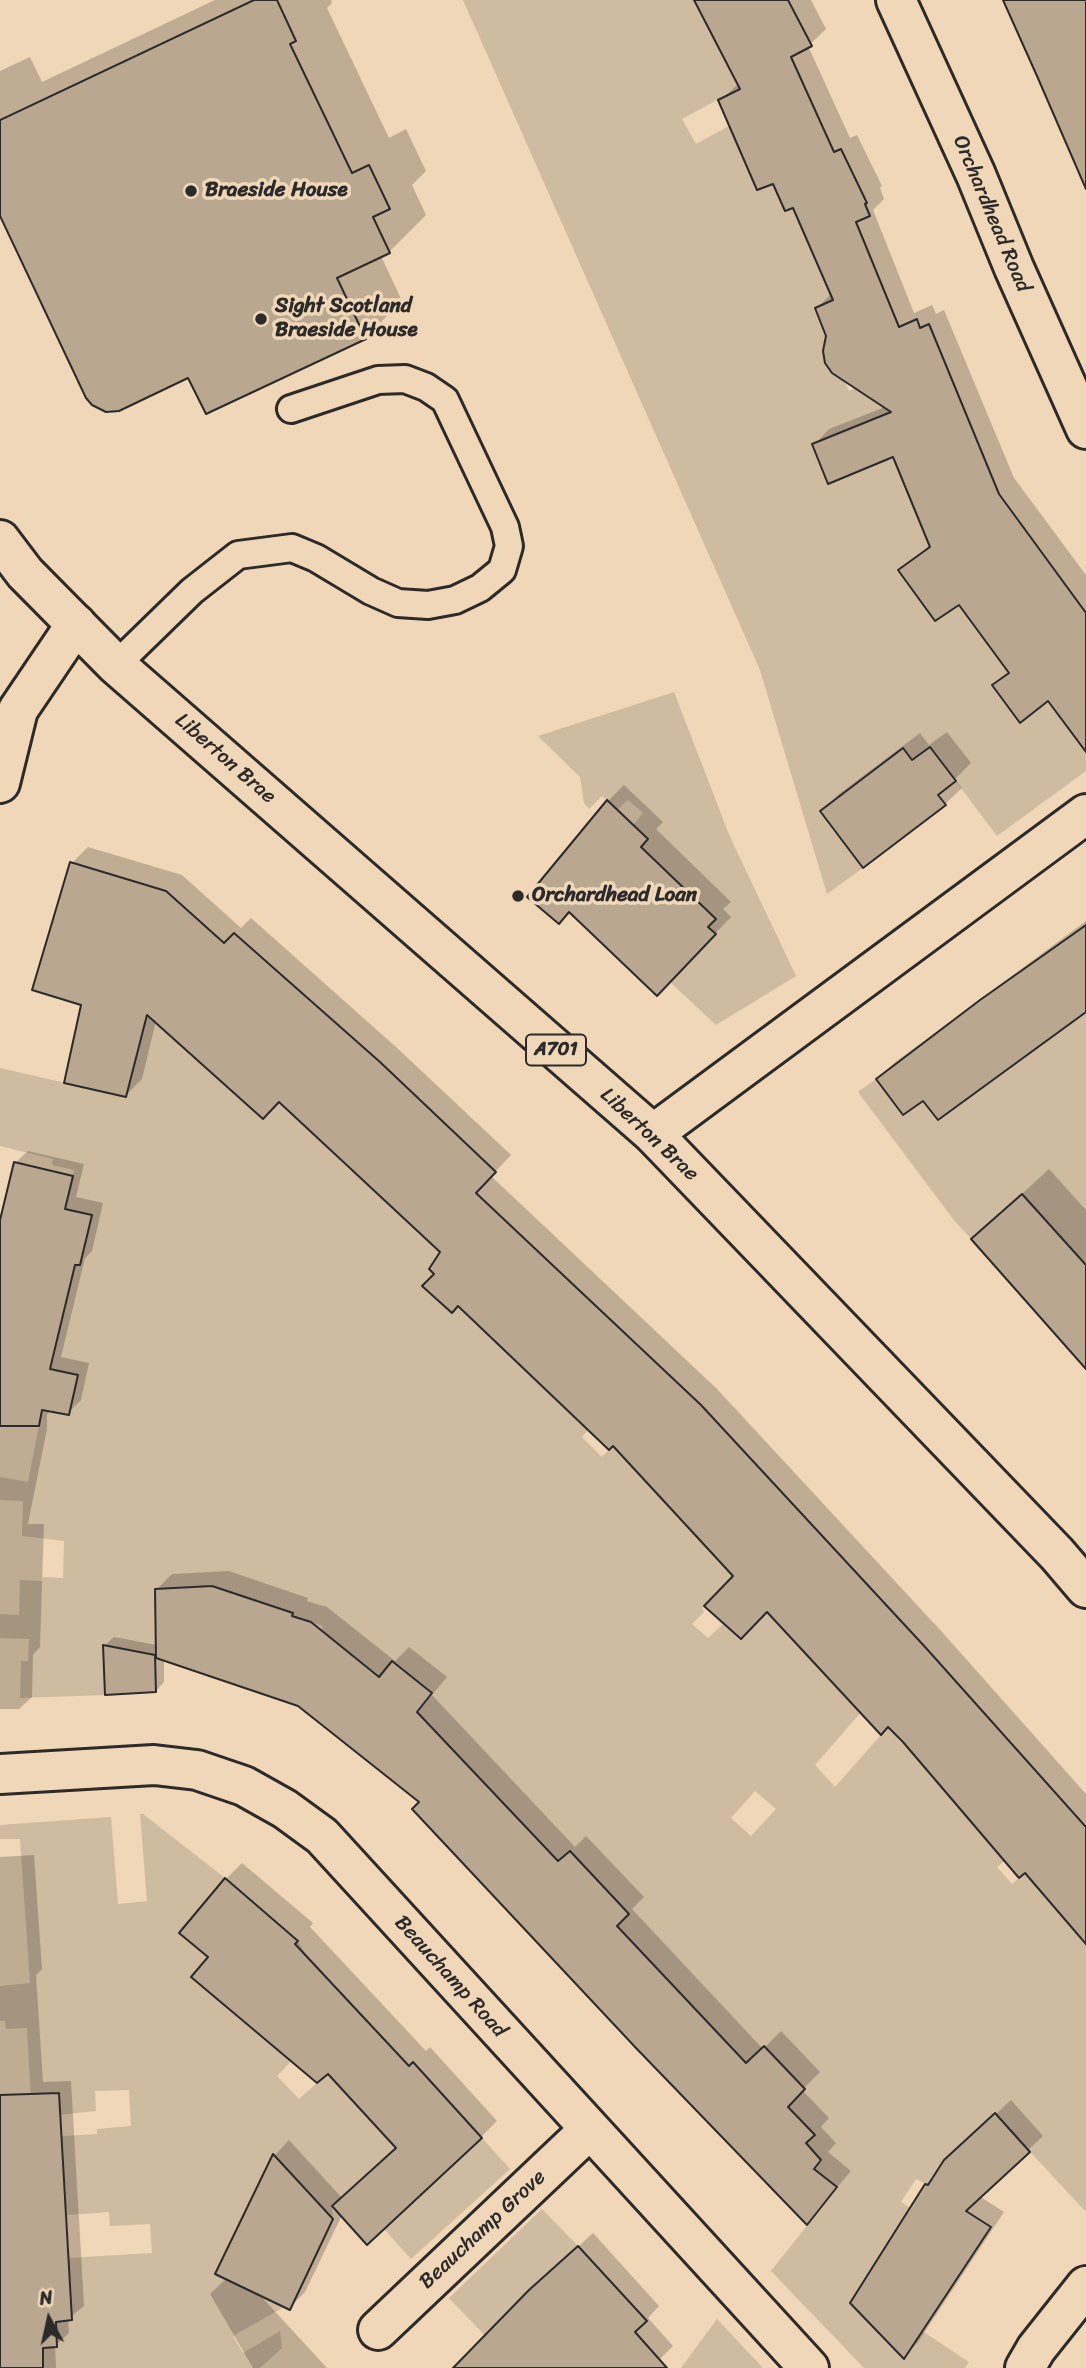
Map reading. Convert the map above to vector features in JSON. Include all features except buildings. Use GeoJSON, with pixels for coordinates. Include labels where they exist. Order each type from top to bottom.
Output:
{"type":"FeatureCollection","features":[{"type":"Feature","properties":{"kind":"street","name":"Orchardhead Road"},"geometry":{"type":"LineString","coordinates":[[896,0],[976,175],[1086,429]]}},
{"type":"Feature","properties":{"kind":"street","name":"Liberton Brae"},"geometry":{"type":"LineString","coordinates":[[0,540],[25,573],[116,665],[653,1134],[1057,1554],[1086,1588]]}},
{"type":"Feature","properties":{"kind":"street"},"geometry":{"type":"LineString","coordinates":[[0,783],[18,710],[76,624]]}},
{"type":"Feature","properties":{"kind":"street"},"geometry":{"type":"LineString","coordinates":[[653,1134],[1086,814]]}},
{"type":"Feature","properties":{"kind":"street","name":"Beauchamp Road"},"geometry":{"type":"LineString","coordinates":[[0,1774],[154,1765],[197,1770],[244,1786],[285,1809],[322,1836],[809,2368]]}},
{"type":"Feature","properties":{"kind":"street","name":"Beauchamp Grove"},"geometry":{"type":"LineString","coordinates":[[378,2330],[589,2130]]}},
{"type":"Feature","properties":{"kind":"street"},"geometry":{"type":"LineString","coordinates":[[1025,2368],[1086,2286]]}},
{"type":"Feature","properties":{"kind":"lane"},"geometry":{"type":"LineString","coordinates":[[116,665],[192,591],[238,555],[292,548],[316,558],[371,591],[398,603],[428,605],[456,600],[480,588],[502,570],[509,546],[505,527],[445,400],[426,387],[405,379],[378,380],[291,409]]}},
{"type":"Feature","properties":{"kind":"shaded area"},"geometry":{"type":"Polygon","coordinates":[[[463,0],[694,0],[739,88],[682,119],[696,144],[804,85],[814,108],[752,135],[747,167],[757,190],[773,184],[793,208],[808,243],[880,281],[815,308],[829,344],[824,346],[823,358],[832,373],[836,376],[841,374],[849,391],[893,373],[906,406],[812,444],[827,483],[893,457],[919,520],[997,488],[1001,496],[898,570],[935,621],[959,605],[1078,603],[1086,611],[1086,616],[1020,723],[1049,701],[1086,752],[1086,771],[997,836],[930,747],[912,760],[903,748],[821,811],[863,868],[827,894],[760,670],[463,0]]]}},
{"type":"Feature","properties":{"kind":"shaded area"},"geometry":{"type":"Polygon","coordinates":[[[674,692],[730,837],[796,976],[716,1025],[670,982],[716,935],[708,927],[715,919],[623,866],[648,839],[633,825],[643,813],[628,800],[617,810],[602,796],[589,809],[584,803],[580,777],[538,736],[674,692]]]}},
{"type":"Feature","properties":{"kind":"shaded area"},"geometry":{"type":"Polygon","coordinates":[[[174,897],[211,931],[189,955],[158,1025],[188,1052],[205,1034],[248,1073],[232,1091],[263,1119],[280,1101],[340,1130],[325,1146],[351,1171],[367,1154],[491,1207],[431,1270],[434,1274],[422,1286],[452,1313],[463,1301],[602,1312],[622,1330],[573,1381],[593,1424],[582,1437],[602,1457],[626,1432],[667,1504],[683,1522],[697,1508],[742,1567],[702,1608],[704,1612],[692,1624],[708,1638],[724,1623],[741,1639],[769,1610],[861,1682],[913,1634],[928,1650],[862,1711],[815,1765],[835,1787],[888,1727],[902,1743],[908,1738],[1011,1855],[997,1867],[1012,1884],[1025,1873],[1086,1927],[1085,2211],[995,2114],[956,2149],[928,2185],[916,2179],[901,2202],[912,2209],[850,2302],[903,2359],[922,2331],[969,2362],[965,2368],[864,2368],[771,2271],[837,2188],[814,2169],[821,2160],[806,2143],[815,2135],[788,2107],[805,2089],[764,2046],[700,2107],[692,2106],[725,2074],[597,1944],[629,1914],[570,1851],[507,1910],[550,1852],[463,1760],[373,1766],[432,1693],[393,1661],[379,1677],[321,1634],[323,1626],[302,1619],[272,1676],[293,1613],[213,1586],[155,1589],[155,1655],[104,1645],[105,1695],[20,1698],[21,1661],[28,1661],[29,1639],[0,1638],[0,1614],[19,1615],[20,1580],[63,1578],[64,1541],[22,1536],[23,1501],[0,1500],[0,1477],[28,1482],[42,1410],[78,1375],[50,1369],[74,1264],[80,1265],[92,1215],[65,1209],[74,1170],[52,1165],[53,1159],[0,1146],[0,1068],[126,1097],[174,897]],[[755,1791],[731,1818],[751,1836],[776,1809],[755,1791]]]}},
{"type":"Feature","properties":{"kind":"shaded area"},"geometry":{"type":"Polygon","coordinates":[[[1086,1012],[1086,1265],[1022,1194],[971,1239],[858,1092],[876,1079],[903,1115],[923,1101],[938,1120],[1086,1012]]]}},
{"type":"Feature","properties":{"kind":"shaded area"},"geometry":{"type":"Polygon","coordinates":[[[140,1814],[225,1878],[179,1932],[208,1957],[191,1977],[236,2014],[298,1941],[307,1956],[320,1969],[260,2025],[292,2060],[277,2076],[299,2099],[348,2055],[361,2110],[430,2185],[482,2138],[510,2169],[411,2259],[349,2190],[332,2206],[333,2220],[273,2155],[215,2274],[284,2307],[233,2336],[243,2353],[280,2331],[282,2348],[260,2368],[43,2368],[43,2348],[57,2347],[56,2322],[72,2320],[71,2300],[0,2262],[152,2253],[150,2224],[110,2226],[109,2212],[67,2215],[62,2150],[0,2154],[0,2140],[97,2134],[97,2129],[131,2126],[129,2090],[95,2091],[96,2111],[32,2118],[27,2028],[6,2029],[5,2021],[0,2021],[0,1986],[30,1983],[20,1839],[0,1839],[0,1825],[111,1817],[118,1904],[147,1901],[140,1814]]]}},
{"type":"Feature","properties":{"kind":"shaded area"},"geometry":{"type":"Polygon","coordinates":[[[542,2209],[578,2246],[525,2294],[516,2368],[449,2298],[542,2209]]]}},
{"type":"Feature","properties":{"kind":"shaded area"},"geometry":{"type":"Polygon","coordinates":[[[717,2319],[763,2368],[681,2368],[717,2319]]]}},
{"type":"Feature","properties":{"kind":"place","name":"Braeside House"},"geometry":{"type":"Point","coordinates":[191,191]}},
{"type":"Feature","properties":{"kind":"place","name":"Sight Scotland Braeside House"},"geometry":{"type":"Point","coordinates":[261,319]}},
{"type":"Feature","properties":{"kind":"place","name":"Orchardhead Loan"},"geometry":{"type":"Point","coordinates":[518,896]}}]}
